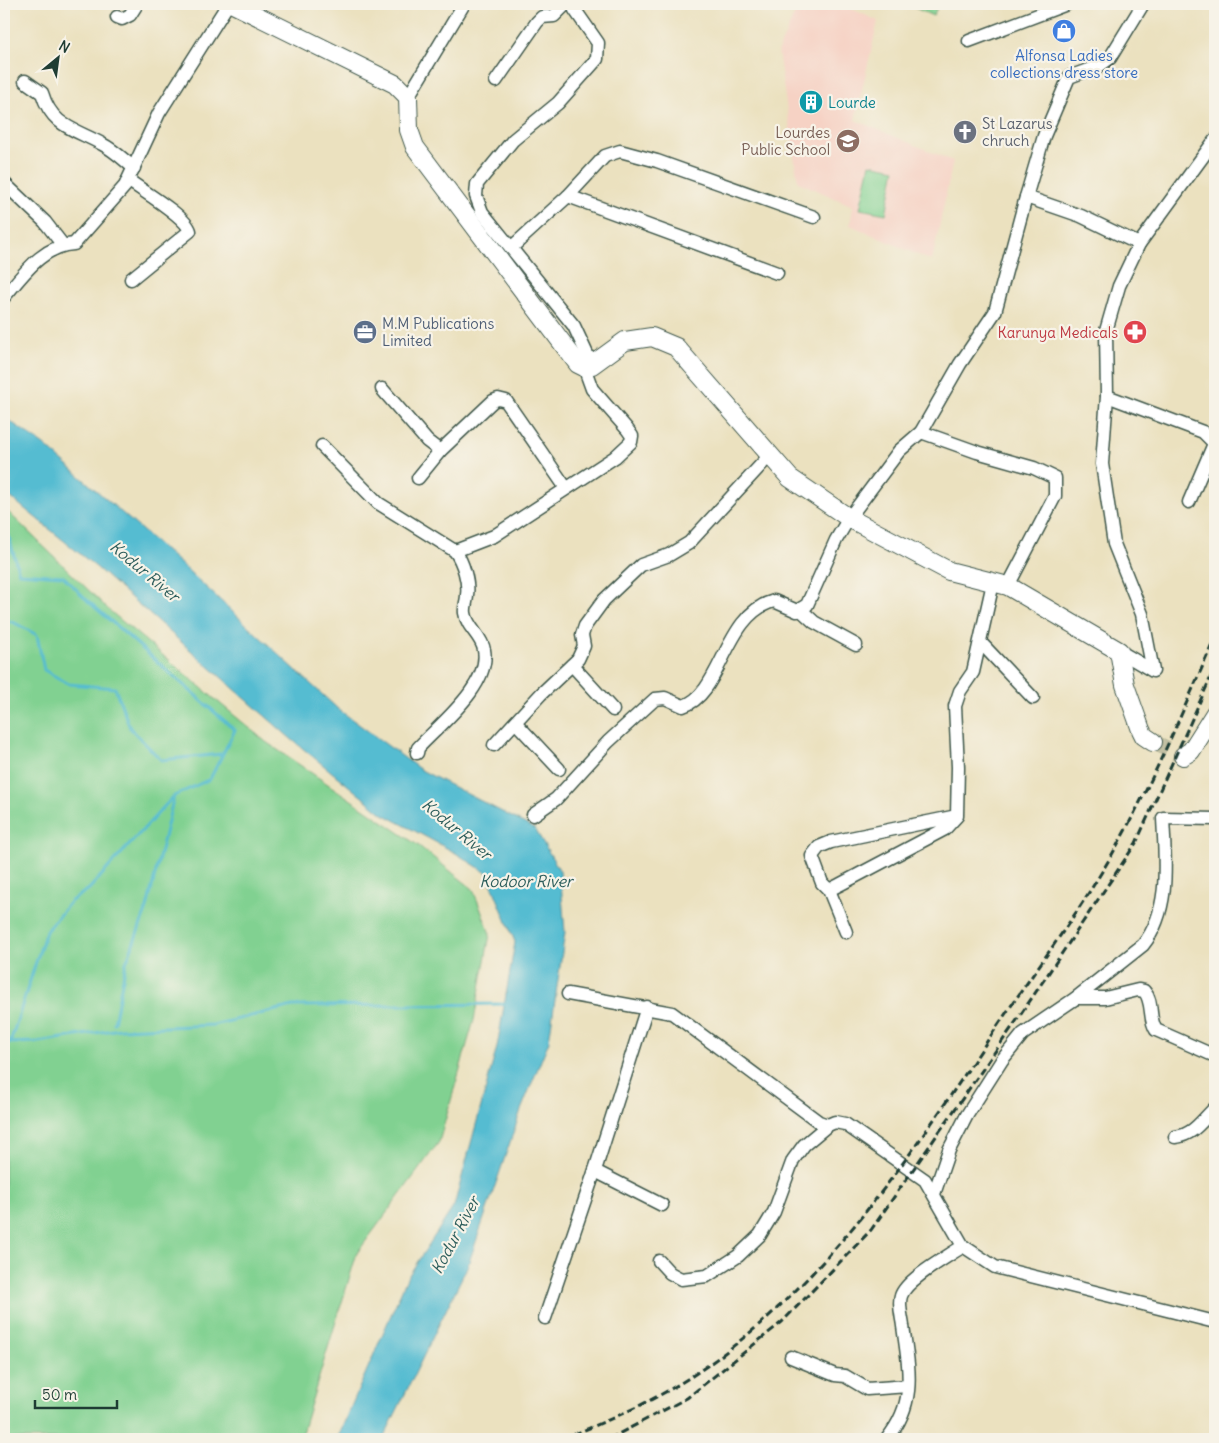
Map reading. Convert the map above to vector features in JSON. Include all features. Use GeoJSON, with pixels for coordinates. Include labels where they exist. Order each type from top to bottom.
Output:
{"type":"FeatureCollection","features":[{"type":"Feature","properties":{"kind":"main road"},"geometry":{"type":"LineString","coordinates":[[233,4],[395,84],[408,97],[410,130],[415,147],[578,364],[588,366],[625,342],[652,337],[676,347],[790,478],[849,518],[949,571],[1000,584],[1119,651],[1125,685],[1141,730],[1144,736],[1153,742]]}},
{"type":"Feature","properties":{"kind":"main road"},"geometry":{"type":"LineString","coordinates":[[1183,756],[1192,751],[1215,712]]}},
{"type":"Feature","properties":{"kind":"street"},"geometry":{"type":"LineString","coordinates":[[117,17],[122,19],[130,15],[137,4]]}},
{"type":"Feature","properties":{"kind":"street"},"geometry":{"type":"LineString","coordinates":[[4,297],[49,250],[62,244],[74,244],[128,180],[159,113],[228,4]]}},
{"type":"Feature","properties":{"kind":"street"},"geometry":{"type":"LineString","coordinates":[[408,97],[464,4]]}},
{"type":"Feature","properties":{"kind":"street"},"geometry":{"type":"LineString","coordinates":[[496,82],[537,22],[542,17],[554,16],[566,4]]}},
{"type":"Feature","properties":{"kind":"street"},"geometry":{"type":"LineString","coordinates":[[455,551],[494,536],[615,457],[629,446],[632,440],[627,429],[592,388],[588,366],[574,326],[482,212],[476,196],[477,184],[513,140],[558,103],[597,60],[598,43],[573,4]]}},
{"type":"Feature","properties":{"kind":"street"},"geometry":{"type":"LineString","coordinates":[[969,41],[1067,4]]}},
{"type":"Feature","properties":{"kind":"street"},"geometry":{"type":"LineString","coordinates":[[532,815],[556,798],[608,742],[654,699],[665,698],[683,706],[689,705],[706,688],[738,628],[752,611],[774,601],[797,611],[807,605],[836,540],[849,518],[899,451],[921,432],[960,364],[995,312],[1044,136],[1069,77],[1099,66],[1110,58],[1143,4]]}},
{"type":"Feature","properties":{"kind":"street"},"geometry":{"type":"LineString","coordinates":[[25,81],[42,94],[49,111],[66,127],[104,145],[134,168]]}},
{"type":"Feature","properties":{"kind":"street"},"geometry":{"type":"LineString","coordinates":[[1119,651],[1153,671],[1142,614],[1114,544],[1102,464],[1106,396],[1106,331],[1119,286],[1139,244],[1215,140]]}},
{"type":"Feature","properties":{"kind":"street"},"geometry":{"type":"LineString","coordinates":[[512,248],[568,196],[605,156],[620,151],[657,161],[814,217]]}},
{"type":"Feature","properties":{"kind":"street"},"geometry":{"type":"LineString","coordinates":[[128,180],[189,226],[190,231],[131,279]]}},
{"type":"Feature","properties":{"kind":"street"},"geometry":{"type":"LineString","coordinates":[[4,183],[35,211],[62,244]]}},
{"type":"Feature","properties":{"kind":"street"},"geometry":{"type":"LineString","coordinates":[[568,196],[777,273]]}},
{"type":"Feature","properties":{"kind":"street"},"geometry":{"type":"LineString","coordinates":[[1026,198],[1081,216],[1139,244]]}},
{"type":"Feature","properties":{"kind":"street"},"geometry":{"type":"LineString","coordinates":[[382,388],[426,441],[440,452]]}},
{"type":"Feature","properties":{"kind":"street"},"geometry":{"type":"LineString","coordinates":[[1106,396],[1204,432],[1210,437],[1213,446],[1189,502]]}},
{"type":"Feature","properties":{"kind":"street"},"geometry":{"type":"LineString","coordinates":[[418,478],[440,452],[493,401],[498,399],[506,401],[566,488]]}},
{"type":"Feature","properties":{"kind":"street"},"geometry":{"type":"LineString","coordinates":[[829,890],[945,829],[957,816],[958,767],[955,706],[960,691],[973,672],[1000,584],[1056,496],[1055,478],[1034,468],[977,452],[921,432]]}},
{"type":"Feature","properties":{"kind":"street"},"geometry":{"type":"LineString","coordinates":[[322,446],[378,503],[455,551],[466,579],[465,618],[470,629],[484,648],[485,662],[475,686],[463,702],[418,748],[417,753]]}},
{"type":"Feature","properties":{"kind":"street"},"geometry":{"type":"LineString","coordinates":[[494,745],[582,653],[584,646],[582,635],[585,626],[604,600],[641,565],[669,555],[689,543],[770,454]]}},
{"type":"Feature","properties":{"kind":"street"},"geometry":{"type":"LineString","coordinates":[[801,610],[814,622],[856,644]]}},
{"type":"Feature","properties":{"kind":"street"},"geometry":{"type":"LineString","coordinates":[[981,643],[1033,698]]}},
{"type":"Feature","properties":{"kind":"street"},"geometry":{"type":"LineString","coordinates":[[572,665],[613,710]]}},
{"type":"Feature","properties":{"kind":"street"},"geometry":{"type":"LineString","coordinates":[[516,723],[559,769]]}},
{"type":"Feature","properties":{"kind":"street"},"geometry":{"type":"LineString","coordinates":[[846,932],[829,890],[822,883],[812,856],[819,847],[832,842],[957,816]]}},
{"type":"Feature","properties":{"kind":"street"},"geometry":{"type":"LineString","coordinates":[[934,1194],[953,1141],[1002,1060],[1023,1034],[1076,998],[1143,945],[1150,935],[1157,921],[1165,872],[1162,818],[1215,819]]}},
{"type":"Feature","properties":{"kind":"street"},"geometry":{"type":"LineString","coordinates":[[1076,998],[1106,998],[1138,990],[1144,991],[1150,1002],[1153,1025],[1156,1030],[1214,1052]]}},
{"type":"Feature","properties":{"kind":"street"},"geometry":{"type":"LineString","coordinates":[[568,994],[647,1006],[672,1013],[819,1122],[828,1125]]}},
{"type":"Feature","properties":{"kind":"street"},"geometry":{"type":"LineString","coordinates":[[545,1318],[595,1171],[647,1006]]}},
{"type":"Feature","properties":{"kind":"street"},"geometry":{"type":"LineString","coordinates":[[1175,1137],[1184,1136],[1195,1129],[1215,1108]]}},
{"type":"Feature","properties":{"kind":"street"},"geometry":{"type":"LineString","coordinates":[[1206,1118],[1215,1127]]}},
{"type":"Feature","properties":{"kind":"street"},"geometry":{"type":"LineString","coordinates":[[659,1261],[670,1273],[680,1279],[706,1276],[738,1256],[760,1235],[774,1212],[792,1160],[804,1145],[828,1125],[835,1122],[845,1124],[925,1180],[963,1246],[995,1267],[1215,1322]]}},
{"type":"Feature","properties":{"kind":"street"},"geometry":{"type":"LineString","coordinates":[[595,1171],[662,1205]]}},
{"type":"Feature","properties":{"kind":"street"},"geometry":{"type":"LineString","coordinates":[[888,1439],[900,1423],[907,1406],[908,1363],[900,1308],[901,1296],[913,1281],[963,1246]]}},
{"type":"Feature","properties":{"kind":"street"},"geometry":{"type":"LineString","coordinates":[[791,1356],[835,1375],[845,1376],[867,1388],[908,1386]]}},
{"type":"Feature","properties":{"kind":"shaded area","name":"Lourdes Public School"},"geometry":{"type":"Polygon","coordinates":[[[799,4],[841,4],[878,21],[855,120],[953,161],[932,261],[850,225],[853,206],[798,182],[778,51],[799,4]]]}},
{"type":"Feature","properties":{"kind":"green space"},"geometry":{"type":"Polygon","coordinates":[[[906,4],[939,4],[933,16],[906,4]]]}},
{"type":"Feature","properties":{"kind":"green space"},"geometry":{"type":"Polygon","coordinates":[[[870,164],[895,169],[886,214],[860,209],[870,164]]]}},
{"type":"Feature","properties":{"kind":"green space"},"geometry":{"type":"Polygon","coordinates":[[[4,508],[110,611],[266,742],[419,846],[473,889],[490,934],[474,1020],[439,1142],[357,1253],[300,1439],[4,1439],[4,508]]]}},
{"type":"Feature","properties":{"kind":"water","name":"Kodoor River"},"geometry":{"type":"Polygon","coordinates":[[[4,417],[44,445],[182,565],[338,709],[421,770],[535,829],[560,871],[565,932],[549,1041],[521,1110],[468,1265],[383,1439],[337,1439],[407,1278],[454,1206],[497,1047],[515,942],[487,873],[454,852],[383,814],[290,738],[96,567],[4,492],[4,417]]]}},
{"type":"Feature","properties":{"kind":"waterway"},"geometry":{"type":"LineString","coordinates":[[4,530],[8,534],[19,573],[63,576],[88,601],[235,730],[210,779],[174,796],[147,908],[126,963],[114,1023]]}},
{"type":"Feature","properties":{"kind":"waterway"},"geometry":{"type":"LineString","coordinates":[[4,621],[13,622],[37,635],[44,670],[69,684],[115,688],[130,728],[161,760],[222,754]]}},
{"type":"Feature","properties":{"kind":"waterway"},"geometry":{"type":"LineString","coordinates":[[10,1043],[46,931],[71,901],[89,889],[172,798]]}},
{"type":"Feature","properties":{"kind":"waterway"},"geometry":{"type":"LineString","coordinates":[[4,1043],[38,1042],[120,1029],[213,1025],[293,1006],[507,1004]]}},
{"type":"Feature","properties":{"kind":"tunnel"},"geometry":{"type":"LineString","coordinates":[[1153,742],[1183,756]]}},
{"type":"Feature","properties":{"kind":"railway"},"geometry":{"type":"LineString","coordinates":[[562,1439],[635,1408],[671,1389],[704,1368],[749,1334],[790,1296],[828,1256],[864,1213],[931,1124],[1106,865],[1158,765],[1215,638]]}},
{"type":"Feature","properties":{"kind":"railway"},"geometry":{"type":"LineString","coordinates":[[609,1439],[687,1398],[782,1322],[871,1230],[1017,1020],[1136,843],[1215,668]]}},
{"type":"Feature","properties":{"kind":"place","name":"Alfonsa Ladies collections dress store"},"geometry":{"type":"Point","coordinates":[1064,31]}},
{"type":"Feature","properties":{"kind":"place","name":"Lourde"},"geometry":{"type":"Point","coordinates":[811,102]}},
{"type":"Feature","properties":{"kind":"place","name":"St Lazarus chruch"},"geometry":{"type":"Point","coordinates":[965,132]}},
{"type":"Feature","properties":{"kind":"place","name":"Lourdes Public School"},"geometry":{"type":"Point","coordinates":[848,141]}},
{"type":"Feature","properties":{"kind":"place","name":"M.M Publications Limited"},"geometry":{"type":"Point","coordinates":[365,332]}},
{"type":"Feature","properties":{"kind":"place","name":"Karunya Medicals"},"geometry":{"type":"Point","coordinates":[1135,332]}},
{"type":"Feature","properties":{"kind":"water label","name":"Kodur River"},"geometry":{"type":"Point","coordinates":[145,571]}},
{"type":"Feature","properties":{"kind":"water label","name":"Kodur River"},"geometry":{"type":"Point","coordinates":[457,829]}},
{"type":"Feature","properties":{"kind":"water label","name":"Kodur River"},"geometry":{"type":"Point","coordinates":[455,1235]}}]}
